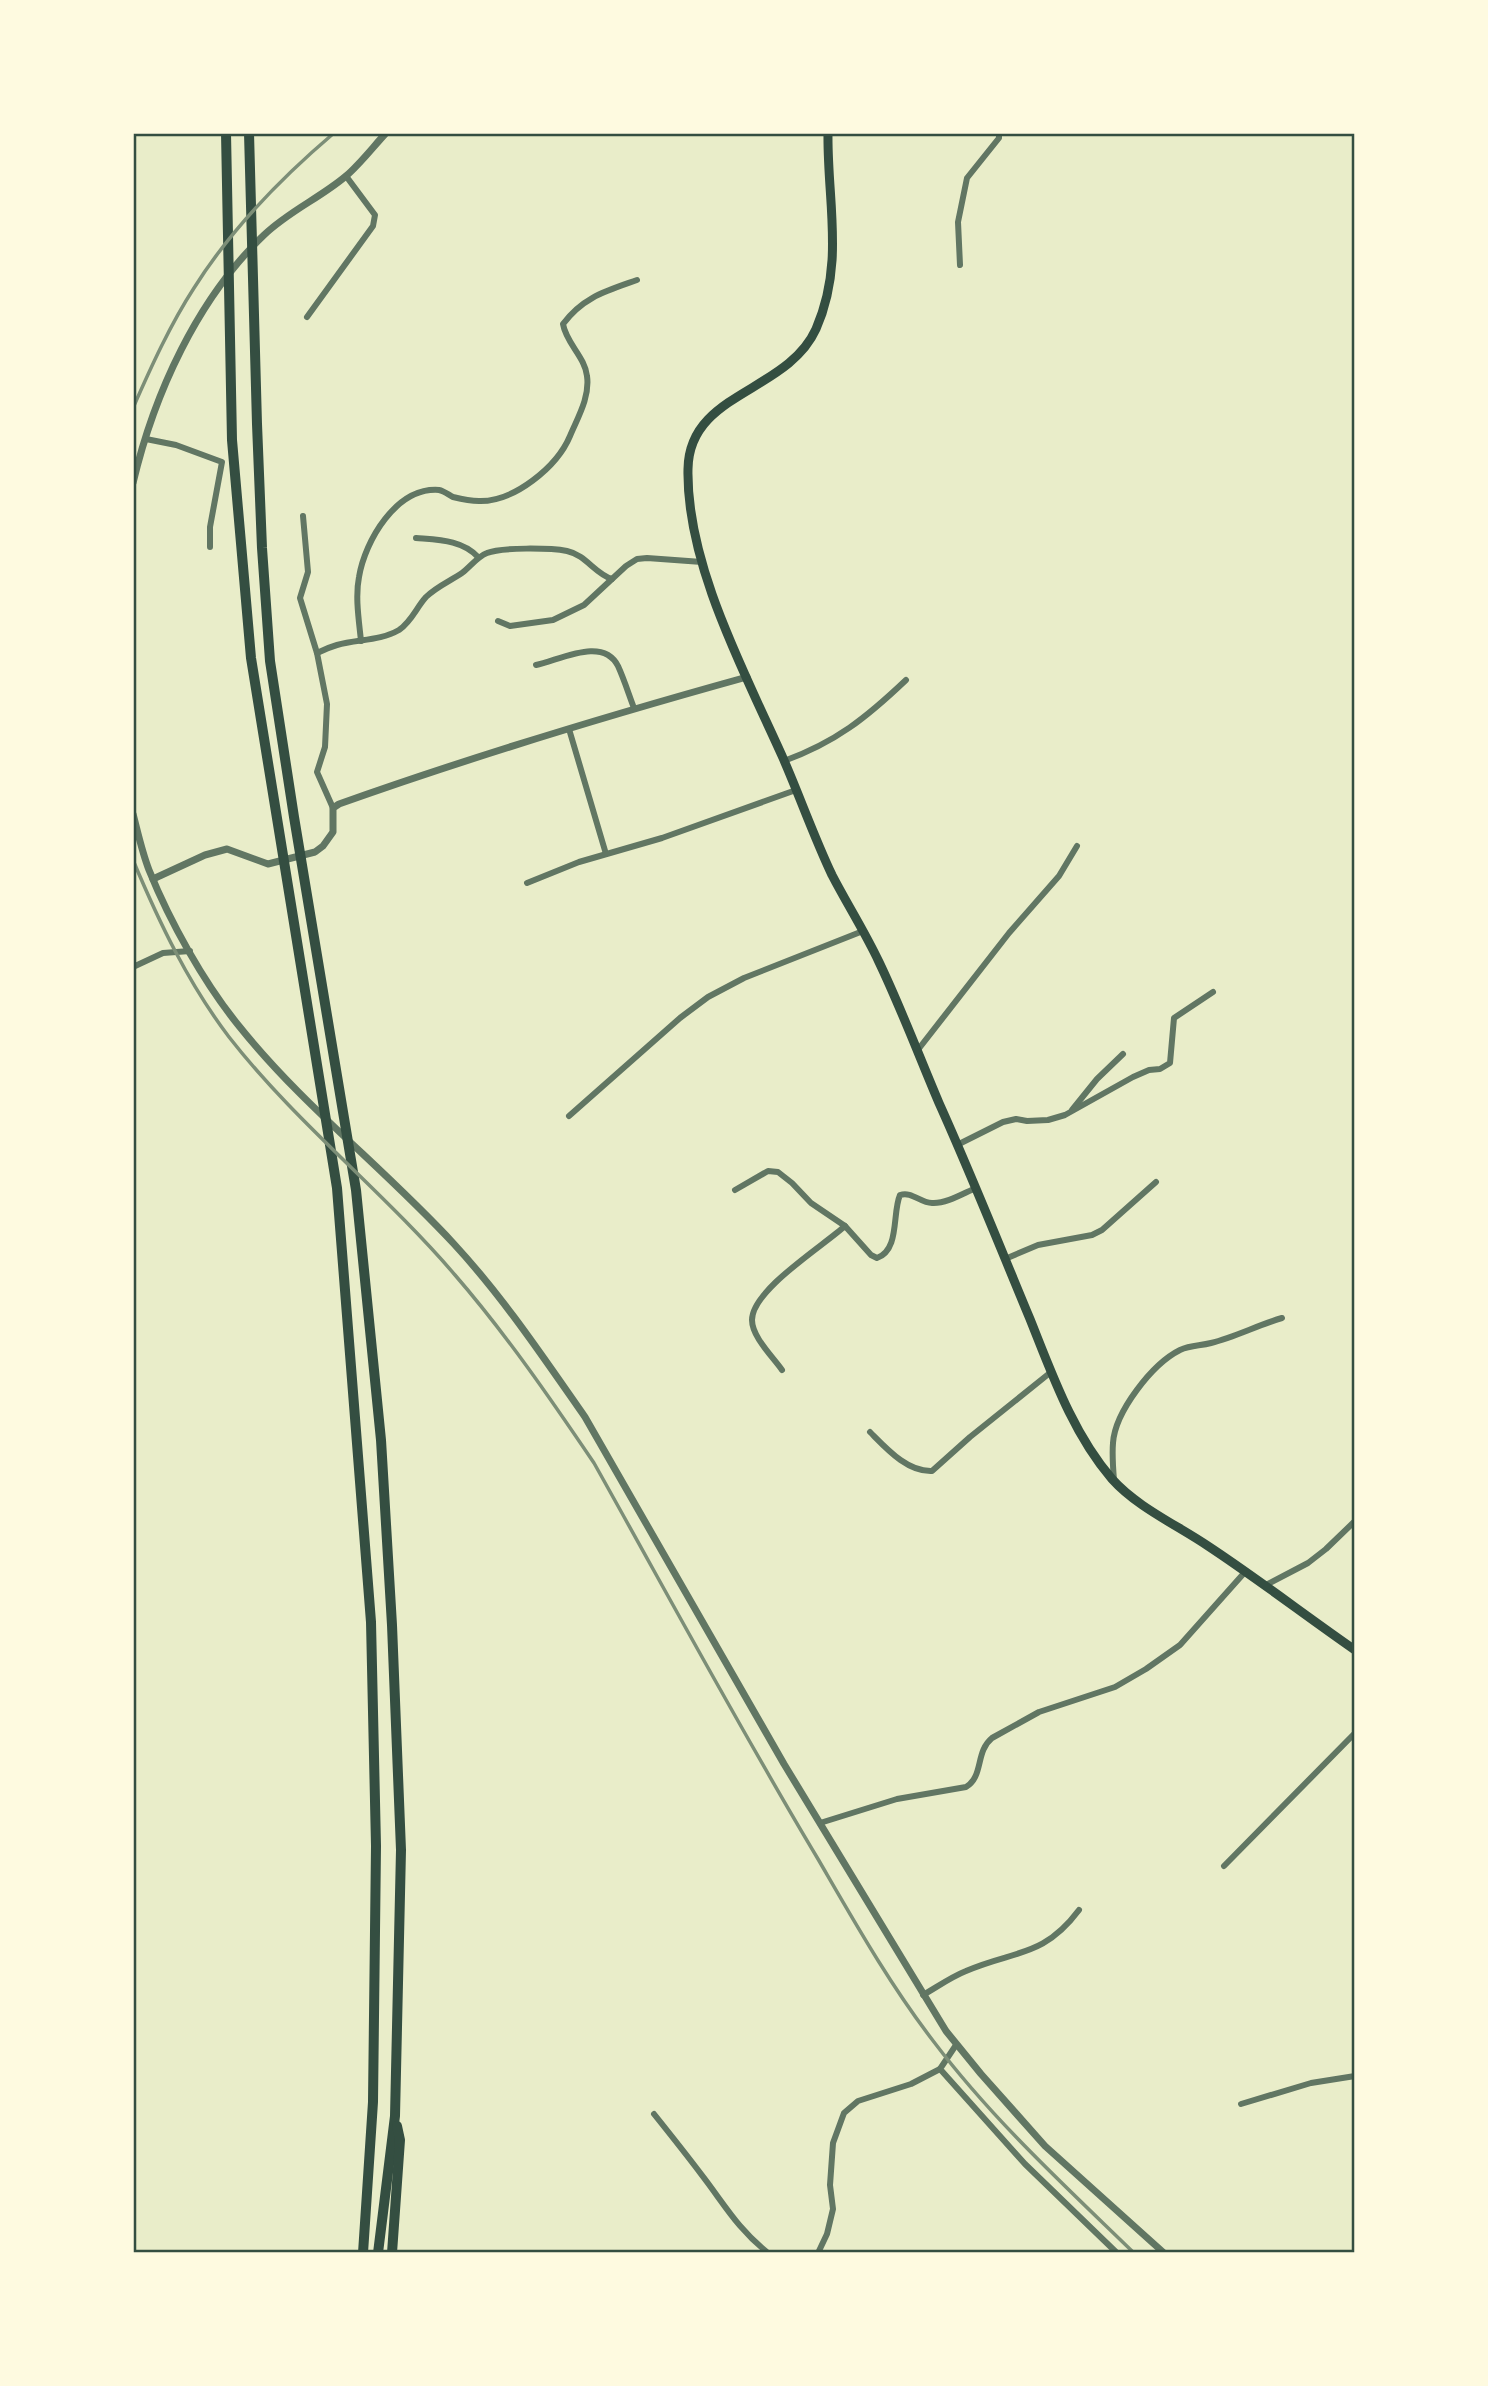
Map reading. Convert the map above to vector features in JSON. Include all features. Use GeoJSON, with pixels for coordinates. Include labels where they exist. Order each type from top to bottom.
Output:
{"type":"FeatureCollection","features":[{"type":"Feature","properties":{"kind":"highway"},"geometry":{"type":"LineString","coordinates":[[226,133],[232,440],[251,658],[337,1188],[371,1622],[376,1846],[373,2102],[363,2253]]}},
{"type":"Feature","properties":{"kind":"highway"},"geometry":{"type":"LineString","coordinates":[[249,133],[257,424],[270,661],[356,1190],[381,1440],[401,1850],[395,2116],[378,2253]]}},
{"type":"Feature","properties":{"kind":"highway"},"geometry":{"type":"LineString","coordinates":[[392,2253],[400,2140],[395,2116]]}},
{"type":"Feature","properties":{"kind":"main road"},"geometry":{"type":"LineString","coordinates":[[828,133],[834,250],[829,286],[817,327],[797,356],[779,373],[721,408],[705,423],[693,440],[689,457],[688,485],[702,562],[718,612],[834,877],[881,967],[1051,1372],[1084,1440],[1115,1482],[1131,1496],[1355,1650]]}},
{"type":"Feature","properties":{"kind":"street"},"geometry":{"type":"LineString","coordinates":[[133,482],[159,404],[180,356],[227,276],[283,219],[346,176],[386,133]]}},
{"type":"Feature","properties":{"kind":"street"},"geometry":{"type":"LineString","coordinates":[[960,265],[958,222],[967,178],[999,138],[999,133]]}},
{"type":"Feature","properties":{"kind":"street"},"geometry":{"type":"LineString","coordinates":[[307,317],[373,226],[376,215],[346,176]]}},
{"type":"Feature","properties":{"kind":"street"},"geometry":{"type":"LineString","coordinates":[[361,640],[358,579],[365,554],[377,529],[395,508],[412,496],[440,490],[454,497],[481,502],[527,486],[549,466],[566,447],[588,391],[587,372],[565,333],[563,324],[575,307],[604,292],[637,280]]}},
{"type":"Feature","properties":{"kind":"street"},"geometry":{"type":"LineString","coordinates":[[146,439],[176,445],[222,462],[210,527],[210,547]]}},
{"type":"Feature","properties":{"kind":"street"},"geometry":{"type":"LineString","coordinates":[[153,879],[205,855],[227,849],[268,864],[314,852],[323,846],[334,832],[333,808],[317,772],[324,747],[327,704],[317,653],[300,597],[308,572],[303,516]]}},
{"type":"Feature","properties":{"kind":"street"},"geometry":{"type":"LineString","coordinates":[[416,538],[468,546],[478,557]]}},
{"type":"Feature","properties":{"kind":"street"},"geometry":{"type":"LineString","coordinates":[[317,653],[337,645],[390,635],[406,625],[427,596],[490,551],[547,549],[570,552],[583,559],[603,577],[612,579]]}},
{"type":"Feature","properties":{"kind":"street"},"geometry":{"type":"LineString","coordinates":[[498,621],[510,626],[553,620],[584,605],[637,559],[702,562]]}},
{"type":"Feature","properties":{"kind":"street"},"geometry":{"type":"LineString","coordinates":[[536,665],[589,651],[603,652],[612,657],[618,666],[634,708]]}},
{"type":"Feature","properties":{"kind":"street"},"geometry":{"type":"LineString","coordinates":[[333,808],[402,781],[634,708],[747,677]]}},
{"type":"Feature","properties":{"kind":"street"},"geometry":{"type":"LineString","coordinates":[[785,761],[810,752],[844,733],[875,710],[906,680]]}},
{"type":"Feature","properties":{"kind":"street"},"geometry":{"type":"LineString","coordinates":[[569,729],[606,854]]}},
{"type":"Feature","properties":{"kind":"street"},"geometry":{"type":"LineString","coordinates":[[527,883],[796,790]]}},
{"type":"Feature","properties":{"kind":"street"},"geometry":{"type":"LineString","coordinates":[[133,814],[153,879],[214,992],[256,1046],[315,1108],[453,1242],[496,1293],[550,1365],[601,1444],[753,1711],[923,1995],[956,2045],[1045,2146],[1164,2253]]}},
{"type":"Feature","properties":{"kind":"street"},"geometry":{"type":"LineString","coordinates":[[916,1052],[1009,933],[1059,876],[1077,846]]}},
{"type":"Feature","properties":{"kind":"street"},"geometry":{"type":"LineString","coordinates":[[569,1116],[680,1018],[708,997],[744,978],[863,931]]}},
{"type":"Feature","properties":{"kind":"street"},"geometry":{"type":"LineString","coordinates":[[133,967],[163,953],[190,951]]}},
{"type":"Feature","properties":{"kind":"street"},"geometry":{"type":"LineString","coordinates":[[957,1145],[1003,1122],[1016,1119],[1048,1120],[1071,1111],[1133,1077],[1149,1070],[1160,1069],[1170,1063],[1174,1018],[1213,992]]}},
{"type":"Feature","properties":{"kind":"street"},"geometry":{"type":"LineString","coordinates":[[1071,1111],[1097,1079],[1124,1054]]}},
{"type":"Feature","properties":{"kind":"street"},"geometry":{"type":"LineString","coordinates":[[735,1190],[768,1171],[778,1172],[811,1203],[845,1226],[871,1255],[877,1258],[882,1257],[890,1243],[900,1195],[908,1194],[929,1203],[937,1203],[976,1188]]}},
{"type":"Feature","properties":{"kind":"street"},"geometry":{"type":"LineString","coordinates":[[1005,1259],[1038,1245],[1092,1235],[1102,1230],[1156,1182]]}},
{"type":"Feature","properties":{"kind":"street"},"geometry":{"type":"LineString","coordinates":[[782,1370],[754,1331],[754,1311],[772,1283],[845,1226]]}},
{"type":"Feature","properties":{"kind":"street"},"geometry":{"type":"LineString","coordinates":[[1115,1482],[1113,1442],[1117,1423],[1142,1384],[1160,1366],[1177,1352],[1193,1344],[1209,1343],[1282,1318]]}},
{"type":"Feature","properties":{"kind":"street"},"geometry":{"type":"LineString","coordinates":[[870,1432],[903,1462],[932,1471],[1051,1372]]}},
{"type":"Feature","properties":{"kind":"street"},"geometry":{"type":"LineString","coordinates":[[1264,1586],[1308,1563],[1355,1521]]}},
{"type":"Feature","properties":{"kind":"street"},"geometry":{"type":"LineString","coordinates":[[820,1823],[897,1799],[966,1787],[974,1783],[985,1743],[1039,1712],[1115,1687],[1146,1669],[1180,1644],[1245,1572]]}},
{"type":"Feature","properties":{"kind":"street"},"geometry":{"type":"LineString","coordinates":[[1224,1866],[1355,1733]]}},
{"type":"Feature","properties":{"kind":"street"},"geometry":{"type":"LineString","coordinates":[[923,1995],[964,1971],[1032,1950],[1067,1926],[1079,1910]]}},
{"type":"Feature","properties":{"kind":"street"},"geometry":{"type":"LineString","coordinates":[[818,2253],[827,2234],[833,2209],[830,2185],[833,2143],[844,2113],[858,2101],[911,2084],[940,2069],[956,2045]]}},
{"type":"Feature","properties":{"kind":"street"},"geometry":{"type":"LineString","coordinates":[[940,2069],[1035,2174],[1117,2253]]}},
{"type":"Feature","properties":{"kind":"street"},"geometry":{"type":"LineString","coordinates":[[1241,2104],[1311,2083],[1355,2076]]}},
{"type":"Feature","properties":{"kind":"street"},"geometry":{"type":"LineString","coordinates":[[654,2114],[728,2214],[748,2237],[768,2253]]}},
{"type":"Feature","properties":{"kind":"railway"},"geometry":{"type":"LineString","coordinates":[[133,408],[169,331],[208,266],[258,205],[334,133]]}},
{"type":"Feature","properties":{"kind":"railway"},"geometry":{"type":"LineString","coordinates":[[133,860],[175,951],[200,995],[229,1037],[283,1099],[428,1244],[474,1297],[510,1343],[594,1463],[732,1711],[902,1998],[980,2098],[1134,2253]]}}]}
